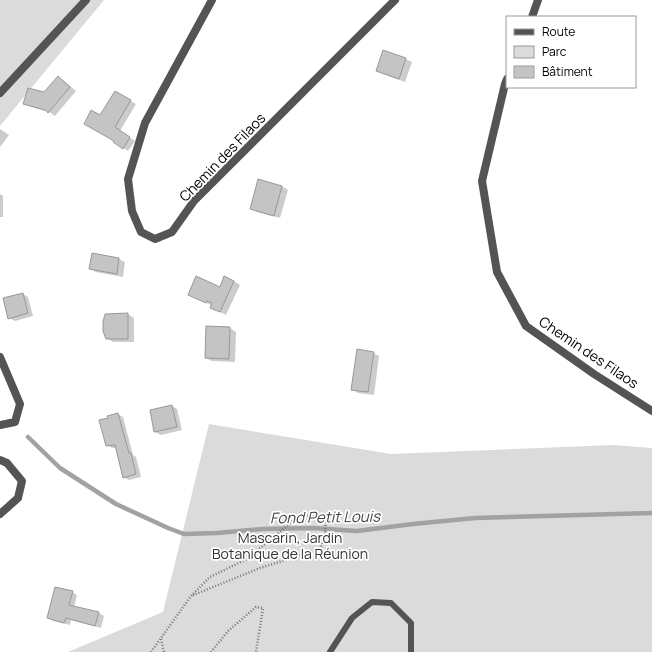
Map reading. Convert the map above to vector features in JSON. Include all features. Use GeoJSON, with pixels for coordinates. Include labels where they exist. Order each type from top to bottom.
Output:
{"type":"FeatureCollection","features":[{"type":"Feature","properties":{"kind":"street"},"geometry":{"type":"LineString","coordinates":[[0,93],[86,0]]}},
{"type":"Feature","properties":{"kind":"street","name":"Chemin des Filaos"},"geometry":{"type":"LineString","coordinates":[[212,0],[144,123],[128,179],[132,211],[141,232],[155,239],[172,232],[194,201],[395,0]]}},
{"type":"Feature","properties":{"kind":"street"},"geometry":{"type":"LineString","coordinates":[[532,16],[538,0]]}},
{"type":"Feature","properties":{"kind":"street","name":"Chemin des Filaos"},"geometry":{"type":"LineString","coordinates":[[506,82],[482,181],[497,272],[526,326],[594,374],[652,411]]}},
{"type":"Feature","properties":{"kind":"street"},"geometry":{"type":"LineString","coordinates":[[0,357],[20,404],[15,422],[0,425]]}},
{"type":"Feature","properties":{"kind":"street"},"geometry":{"type":"LineString","coordinates":[[0,460],[6,463],[22,481],[18,498],[0,514]]}},
{"type":"Feature","properties":{"kind":"lane"},"geometry":{"type":"LineString","coordinates":[[330,652],[352,618],[372,602],[391,603],[411,623],[411,652]]}},
{"type":"Feature","properties":{"kind":"path"},"geometry":{"type":"LineString","coordinates":[[151,652],[190,596],[210,577],[246,559],[300,515],[326,517],[325,534],[320,549],[260,568],[190,596]]}},
{"type":"Feature","properties":{"kind":"path"},"geometry":{"type":"LineString","coordinates":[[211,652],[228,631],[256,607],[263,608],[256,652]]}},
{"type":"Feature","properties":{"kind":"path"},"geometry":{"type":"LineString","coordinates":[[161,638],[164,652]]}},
{"type":"Feature","properties":{"kind":"green space"},"geometry":{"type":"Polygon","coordinates":[[[0,0],[104,0],[0,126],[0,0]]]}},
{"type":"Feature","properties":{"kind":"green space","name":"Mascarin, Jardin Botanique de la Réunion"},"geometry":{"type":"Polygon","coordinates":[[[209,424],[391,454],[613,445],[652,448],[652,652],[68,652],[163,612],[209,424]]]}},
{"type":"Feature","properties":{"kind":"building"},"geometry":{"type":"Polygon","coordinates":[[[383,50],[406,58],[399,79],[376,71],[383,50]]]}},
{"type":"Feature","properties":{"kind":"building"},"geometry":{"type":"Polygon","coordinates":[[[58,76],[70,87],[48,113],[45,110],[23,104],[28,88],[44,92],[58,76]]]}},
{"type":"Feature","properties":{"kind":"building"},"geometry":{"type":"Polygon","coordinates":[[[115,91],[131,100],[115,127],[130,137],[123,149],[113,142],[114,141],[84,124],[91,110],[100,115],[115,91]]]}},
{"type":"Feature","properties":{"kind":"building"},"geometry":{"type":"Polygon","coordinates":[[[258,179],[282,186],[274,216],[250,209],[258,179]]]}},
{"type":"Feature","properties":{"kind":"building"},"geometry":{"type":"Polygon","coordinates":[[[92,253],[119,258],[117,274],[89,269],[92,253]]]}},
{"type":"Feature","properties":{"kind":"building"},"geometry":{"type":"Polygon","coordinates":[[[196,276],[220,287],[224,276],[234,281],[220,312],[210,308],[212,303],[207,301],[206,303],[188,295],[196,276]]]}},
{"type":"Feature","properties":{"kind":"building"},"geometry":{"type":"Polygon","coordinates":[[[23,293],[28,313],[8,319],[3,298],[23,293]]]}},
{"type":"Feature","properties":{"kind":"building"},"geometry":{"type":"Polygon","coordinates":[[[128,313],[128,339],[106,339],[103,331],[105,314],[128,313]]]}},
{"type":"Feature","properties":{"kind":"building"},"geometry":{"type":"Polygon","coordinates":[[[206,326],[230,327],[229,359],[205,358],[206,326]]]}},
{"type":"Feature","properties":{"kind":"building"},"geometry":{"type":"Polygon","coordinates":[[[357,349],[374,352],[368,392],[351,390],[357,349]]]}},
{"type":"Feature","properties":{"kind":"building"},"geometry":{"type":"Polygon","coordinates":[[[172,405],[177,427],[154,432],[150,410],[172,405]]]}},
{"type":"Feature","properties":{"kind":"building"},"geometry":{"type":"Polygon","coordinates":[[[118,413],[136,474],[123,478],[115,445],[106,446],[99,420],[108,418],[107,416],[118,413]]]}},
{"type":"Feature","properties":{"kind":"building"},"geometry":{"type":"Polygon","coordinates":[[[55,587],[73,591],[69,605],[99,612],[95,626],[66,618],[64,623],[47,618],[55,587]]]}},
{"type":"Feature","properties":{"kind":"waterway","name":"Fond Petit Louis"},"geometry":{"type":"LineString","coordinates":[[28,437],[60,468],[116,504],[184,534],[262,529],[313,528],[357,531],[475,518],[652,513]]}}]}
